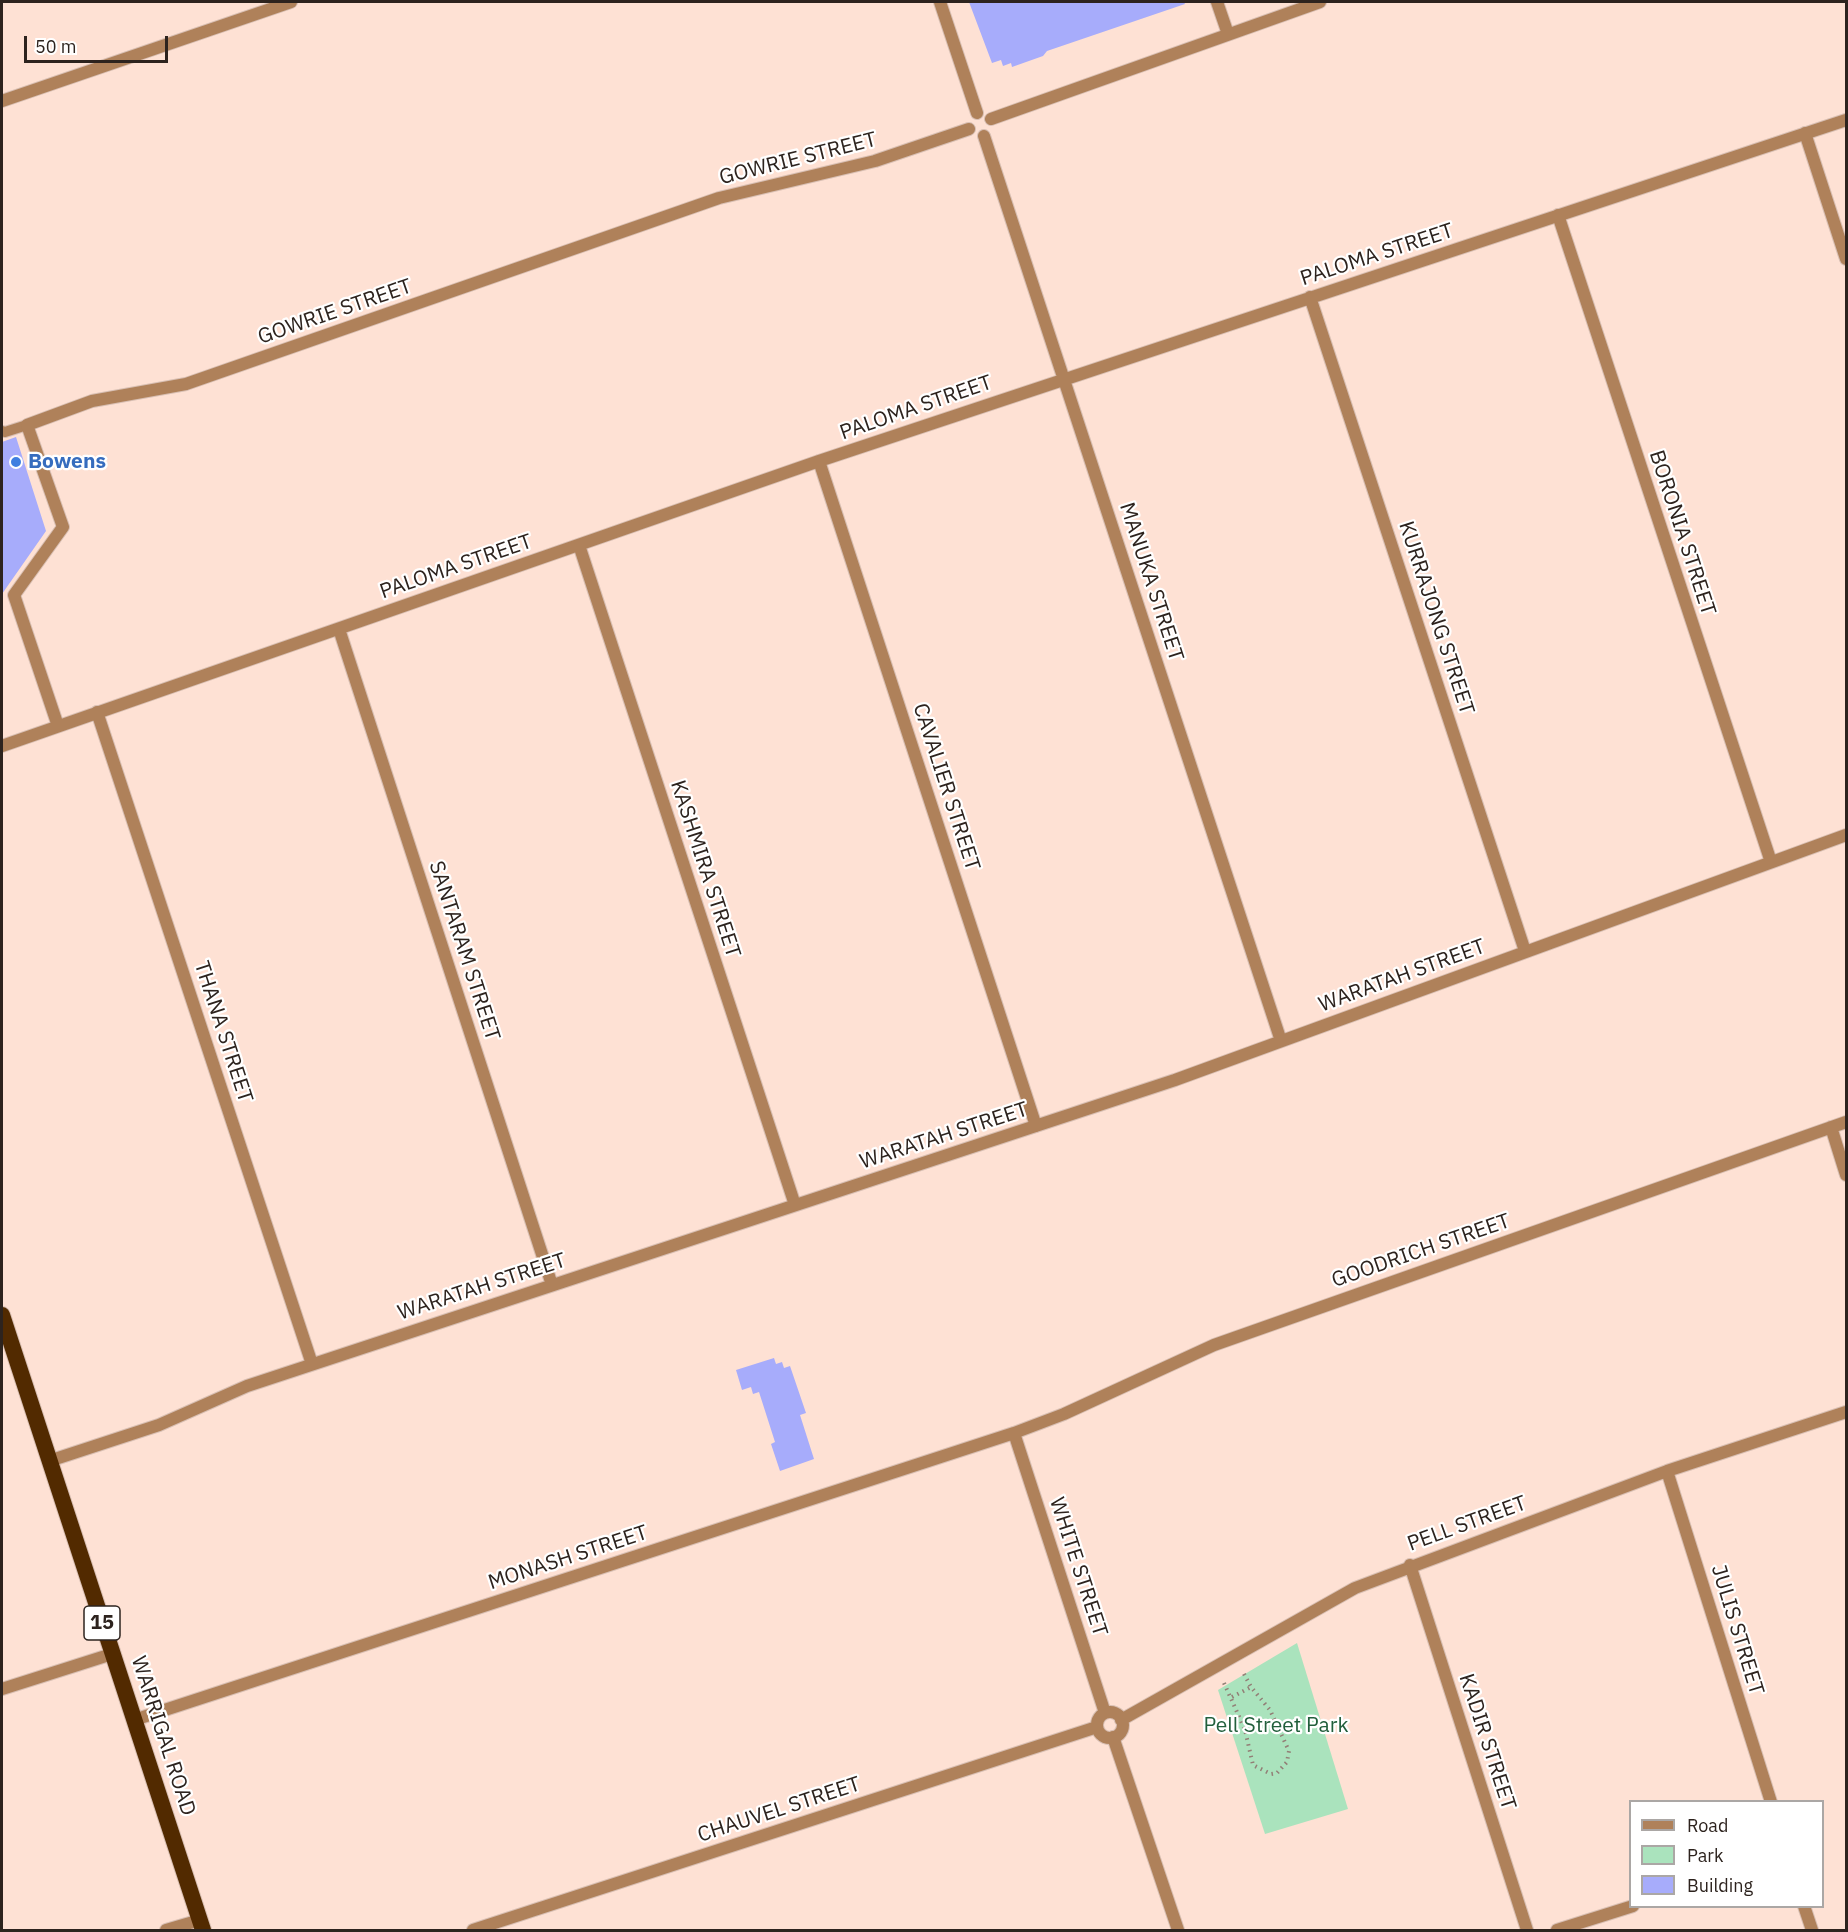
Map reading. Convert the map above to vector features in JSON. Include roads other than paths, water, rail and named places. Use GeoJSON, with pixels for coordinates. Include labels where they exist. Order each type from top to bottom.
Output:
{"type":"FeatureCollection","features":[{"type":"Feature","properties":{"kind":"highway","name":"WARRIGAL ROAD"},"geometry":{"type":"LineString","coordinates":[[3,1322],[201,1925]]}},
{"type":"Feature","properties":{"kind":"street"},"geometry":{"type":"LineString","coordinates":[[2,101],[291,2]]}},
{"type":"Feature","properties":{"kind":"street"},"geometry":{"type":"LineString","coordinates":[[940,2],[977,112]]}},
{"type":"Feature","properties":{"kind":"street"},"geometry":{"type":"LineString","coordinates":[[1217,2],[1228,34]]}},
{"type":"Feature","properties":{"kind":"street"},"geometry":{"type":"LineString","coordinates":[[991,119],[1320,2]]}},
{"type":"Feature","properties":{"kind":"street"},"geometry":{"type":"LineString","coordinates":[[977,112],[984,112],[991,119],[991,129],[984,136],[977,136],[969,129],[969,121],[977,112]]}},
{"type":"Feature","properties":{"kind":"street","name":"PALOMA STREET"},"geometry":{"type":"LineString","coordinates":[[2,746],[819,461],[1846,120]]}},
{"type":"Feature","properties":{"kind":"street","name":"GOWRIE STREET"},"geometry":{"type":"LineString","coordinates":[[27,425],[92,401],[186,384],[719,198],[875,160],[969,129]]}},
{"type":"Feature","properties":{"kind":"street"},"geometry":{"type":"LineString","coordinates":[[1805,133],[1846,259]]}},
{"type":"Feature","properties":{"kind":"street","name":"MANUKA STREET"},"geometry":{"type":"LineString","coordinates":[[984,136],[1281,1041]]}},
{"type":"Feature","properties":{"kind":"street","name":"BORONIA STREET"},"geometry":{"type":"LineString","coordinates":[[1558,215],[1771,862]]}},
{"type":"Feature","properties":{"kind":"street","name":"KURRAJONG STREET"},"geometry":{"type":"LineString","coordinates":[[1311,297],[1525,951]]}},
{"type":"Feature","properties":{"kind":"street"},"geometry":{"type":"LineString","coordinates":[[27,425],[63,527],[14,595],[58,726]]}},
{"type":"Feature","properties":{"kind":"street","name":"CAVALIER STREET"},"geometry":{"type":"LineString","coordinates":[[819,461],[1036,1126]]}},
{"type":"Feature","properties":{"kind":"street","name":"KASHMIRA STREET"},"geometry":{"type":"LineString","coordinates":[[579,544],[795,1205]]}},
{"type":"Feature","properties":{"kind":"street","name":"SANTARAM STREET"},"geometry":{"type":"LineString","coordinates":[[339,629],[552,1284]]}},
{"type":"Feature","properties":{"kind":"street","name":"THANA STREET"},"geometry":{"type":"LineString","coordinates":[[98,712],[312,1364]]}},
{"type":"Feature","properties":{"kind":"street","name":"WARATAH STREET"},"geometry":{"type":"LineString","coordinates":[[49,1461],[159,1425],[247,1386],[1036,1126],[1281,1041],[1846,835]]}},
{"type":"Feature","properties":{"kind":"street","name":"GOODRICH STREET"},"geometry":{"type":"LineString","coordinates":[[1014,1433],[1064,1414],[1214,1345],[1846,1122]]}},
{"type":"Feature","properties":{"kind":"street"},"geometry":{"type":"LineString","coordinates":[[1831,1127],[1846,1175]]}},
{"type":"Feature","properties":{"kind":"street","name":"PELL STREET"},"geometry":{"type":"LineString","coordinates":[[1122,1720],[1354,1588],[1410,1565],[1667,1471],[1846,1412]]}},
{"type":"Feature","properties":{"kind":"street","name":"WHITE STREET"},"geometry":{"type":"LineString","coordinates":[[1014,1433],[1105,1713]]}},
{"type":"Feature","properties":{"kind":"street","name":"MONASH STREET"},"geometry":{"type":"LineString","coordinates":[[134,1720],[1014,1433]]}},
{"type":"Feature","properties":{"kind":"street","name":"JULIS STREET"},"geometry":{"type":"LineString","coordinates":[[1667,1471],[1770,1800]]}},
{"type":"Feature","properties":{"kind":"street","name":"KADIR STREET"},"geometry":{"type":"LineString","coordinates":[[1410,1565],[1527,1930]]}},
{"type":"Feature","properties":{"kind":"street"},"geometry":{"type":"LineString","coordinates":[[2,1689],[112,1653]]}},
{"type":"Feature","properties":{"kind":"street"},"geometry":{"type":"LineString","coordinates":[[1113,1712],[1122,1720],[1121,1730],[1113,1737],[1105,1737],[1097,1727],[1098,1718],[1105,1713],[1113,1712]]}},
{"type":"Feature","properties":{"kind":"street","name":"CHAUVEL STREET"},"geometry":{"type":"LineString","coordinates":[[474,1930],[1097,1727]]}},
{"type":"Feature","properties":{"kind":"street"},"geometry":{"type":"LineString","coordinates":[[1113,1737],[1178,1930]]}},
{"type":"Feature","properties":{"kind":"street"},"geometry":{"type":"LineString","coordinates":[[1557,1930],[1629,1907]]}},
{"type":"Feature","properties":{"kind":"street"},"geometry":{"type":"LineString","coordinates":[[1805,1908],[1812,1930]]}},
{"type":"Feature","properties":{"kind":"street"},"geometry":{"type":"LineString","coordinates":[[166,1930],[201,1925]]}},
{"type":"Feature","properties":{"kind":"lane"},"geometry":{"type":"LineString","coordinates":[[2,431],[27,425]]}},
{"type":"Feature","properties":{"kind":"place","name":"Bowens"},"geometry":{"type":"Point","coordinates":[16,462]}},
{"type":"Feature","properties":{"kind":"park label","name":"Pell Street Park"},"geometry":{"type":"Point","coordinates":[1276,1726]}}]}
